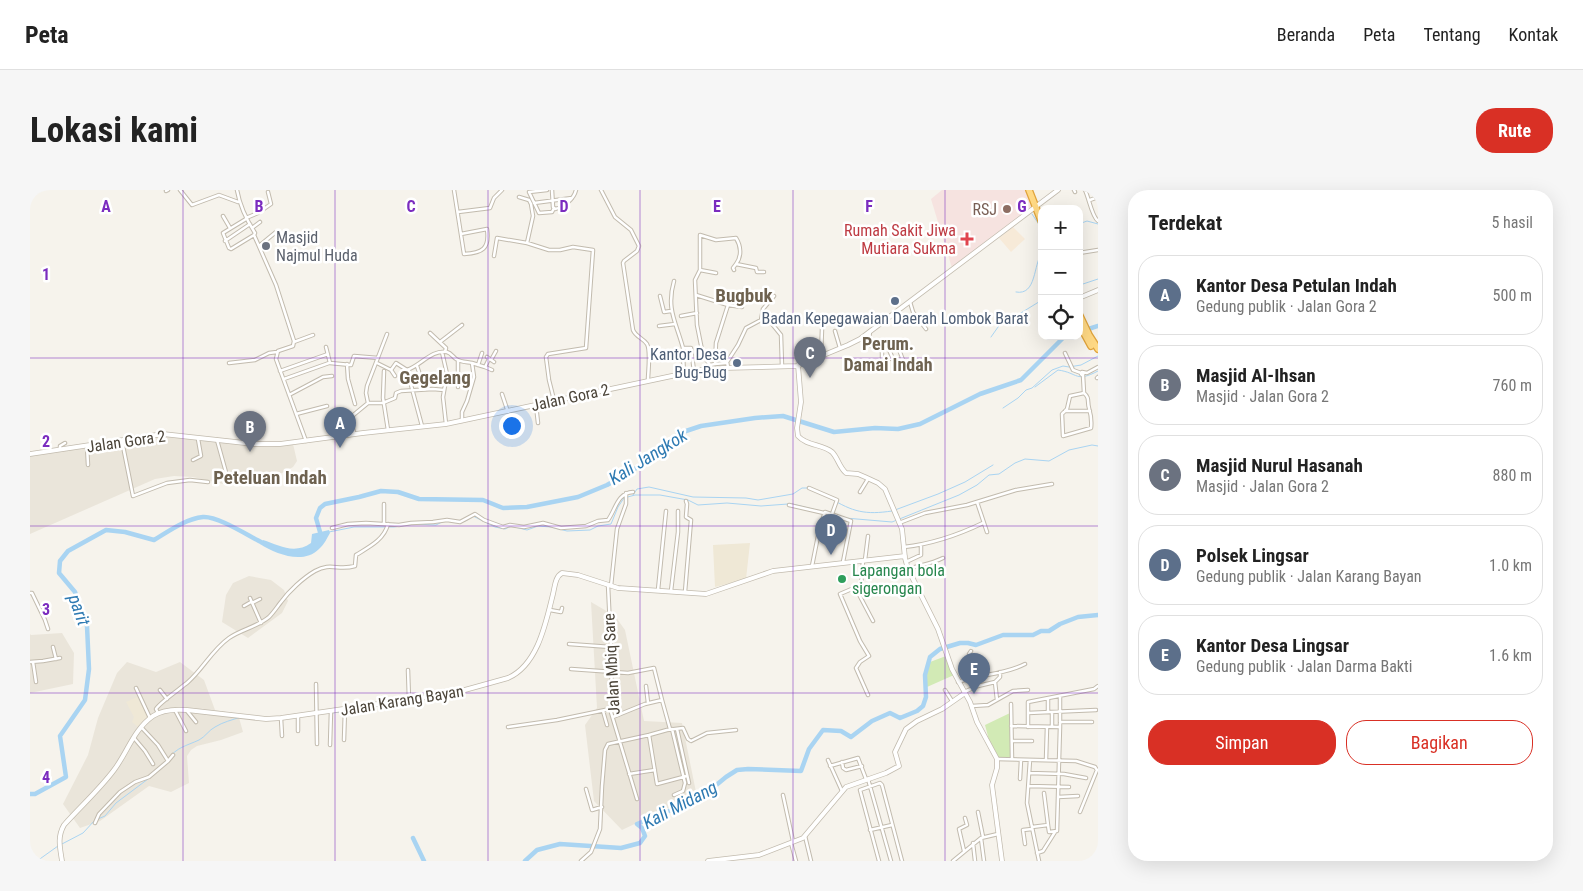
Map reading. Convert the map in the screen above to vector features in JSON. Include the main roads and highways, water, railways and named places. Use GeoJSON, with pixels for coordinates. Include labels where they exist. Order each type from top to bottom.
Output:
{"type":"FeatureCollection","features":[{"type":"Feature","properties":{"kind":"highway"},"geometry":{"type":"LineString","coordinates":[[1030,190],[1038,212]]}},
{"type":"Feature","properties":{"kind":"highway"},"geometry":{"type":"LineString","coordinates":[[1083,326],[1098,352]]}},
{"type":"Feature","properties":{"kind":"highway"},"geometry":{"type":"LineString","coordinates":[[1087,336],[1098,348]]}},
{"type":"Feature","properties":{"kind":"water"},"geometry":{"type":"Polygon","coordinates":[[[329,530],[330,533],[321,547],[313,554],[305,556],[298,557],[281,554],[260,544],[263,540],[293,549],[305,547],[311,543],[312,534],[329,530]]]}},
{"type":"Feature","properties":{"kind":"waterway"},"geometry":{"type":"LineString","coordinates":[[1032,214],[1038,223]]}},
{"type":"Feature","properties":{"kind":"waterway"},"geometry":{"type":"LineString","coordinates":[[1083,222],[1087,221],[1098,224]]}},
{"type":"Feature","properties":{"kind":"waterway"},"geometry":{"type":"LineString","coordinates":[[1016,292],[1023,292],[1028,289],[1034,278],[1038,262]]}},
{"type":"Feature","properties":{"kind":"waterway"},"geometry":{"type":"LineString","coordinates":[[1083,284],[1098,279]]}},
{"type":"Feature","properties":{"kind":"waterway"},"geometry":{"type":"LineString","coordinates":[[991,337],[1003,320],[1016,316],[1038,302]]}},
{"type":"Feature","properties":{"kind":"waterway","name":"Kali Jangkok"},"geometry":{"type":"LineString","coordinates":[[1083,331],[1098,326]]}},
{"type":"Feature","properties":{"kind":"waterway","name":"Kali Jangkok"},"geometry":{"type":"LineString","coordinates":[[320,532],[316,518],[320,508],[325,504],[381,491],[398,492],[419,499],[483,500],[503,508],[527,507],[578,497],[607,485],[632,471],[680,433],[701,426],[783,416],[834,432],[875,428],[898,429],[920,424],[980,394],[1021,380],[1061,340]]}},
{"type":"Feature","properties":{"kind":"waterway"},"geometry":{"type":"LineString","coordinates":[[1003,408],[1026,390],[1032,388],[1052,370],[1063,366],[1081,365],[1098,356]]}},
{"type":"Feature","properties":{"kind":"waterway"},"geometry":{"type":"LineString","coordinates":[[1035,387],[1058,370],[1081,377],[1098,371]]}},
{"type":"Feature","properties":{"kind":"waterway"},"geometry":{"type":"LineString","coordinates":[[845,518],[892,522],[959,495],[977,485],[989,475],[999,474],[1015,463],[1025,459],[1049,461],[1069,450],[1092,445],[1098,446]]}},
{"type":"Feature","properties":{"kind":"waterway"},"geometry":{"type":"LineString","coordinates":[[895,510],[965,482],[993,465]]}},
{"type":"Feature","properties":{"kind":"waterway"},"geometry":{"type":"LineString","coordinates":[[633,495],[637,489],[649,487],[693,497],[758,500],[793,494],[802,488],[808,488]]}},
{"type":"Feature","properties":{"kind":"waterway"},"geometry":{"type":"LineString","coordinates":[[448,521],[461,522],[473,516],[495,527],[505,529],[511,526],[527,530],[538,526],[567,531],[590,530],[598,526],[611,524],[624,498],[635,495],[660,495],[688,500],[698,505],[727,503],[761,506],[788,504]]}},
{"type":"Feature","properties":{"kind":"waterway"},"geometry":{"type":"LineString","coordinates":[[830,498],[860,511],[874,513],[892,511]]}},
{"type":"Feature","properties":{"kind":"waterway"},"geometry":{"type":"LineString","coordinates":[[792,504],[837,515]]}},
{"type":"Feature","properties":{"kind":"waterway","name":"parit"},"geometry":{"type":"LineString","coordinates":[[30,794],[35,794],[66,777],[60,736],[85,700],[89,669],[87,626],[75,592],[59,573],[60,561],[68,551],[106,530],[125,532],[154,540],[171,529],[196,518],[203,517],[224,523],[261,542]]}},
{"type":"Feature","properties":{"kind":"waterway"},"geometry":{"type":"LineString","coordinates":[[329,532],[354,527],[394,527],[415,524],[436,525],[442,522]]}},
{"type":"Feature","properties":{"kind":"waterway","name":"Kali Midang"},"geometry":{"type":"LineString","coordinates":[[525,861],[537,850],[560,844],[621,848],[640,843],[645,836],[642,828],[637,824],[681,806],[693,796],[709,791],[737,770],[801,771],[809,749],[823,730],[841,731],[851,737],[872,721],[890,713],[900,718],[917,711],[923,706],[926,697],[925,675],[930,657],[940,649],[960,643],[976,645],[1003,635],[1033,635],[1041,631],[1049,631],[1060,624],[1078,617],[1098,615]]}},
{"type":"Feature","properties":{"kind":"waterway"},"geometry":{"type":"LineString","coordinates":[[346,711],[358,709]]}},
{"type":"Feature","properties":{"kind":"waterway"},"geometry":{"type":"LineString","coordinates":[[333,713],[344,711]]}},
{"type":"Feature","properties":{"kind":"waterway"},"geometry":{"type":"LineString","coordinates":[[168,759],[178,749],[201,739],[215,727],[241,717]]}},
{"type":"Feature","properties":{"kind":"waterway"},"geometry":{"type":"LineString","coordinates":[[98,819],[105,816],[116,803],[148,779]]}},
{"type":"Feature","properties":{"kind":"waterway"},"geometry":{"type":"LineString","coordinates":[[62,844],[83,833],[95,820]]}},
{"type":"Feature","properties":{"kind":"waterway","name":"Kali Midang"},"geometry":{"type":"LineString","coordinates":[[413,838],[424,861]]}},
{"type":"Feature","properties":{"kind":"waterway"},"geometry":{"type":"LineString","coordinates":[[37,861],[58,846]]}},
{"type":"Feature","properties":{"kind":"place","name":"RSJ"},"geometry":{"type":"Point","coordinates":[1007,209]}},
{"type":"Feature","properties":{"kind":"place","name":"Rumah Sakit Jiwa Mutiara Sukma"},"geometry":{"type":"Point","coordinates":[967,239]}},
{"type":"Feature","properties":{"kind":"place","name":"Masjid Najmul Huda"},"geometry":{"type":"Point","coordinates":[266,246]}},
{"type":"Feature","properties":{"kind":"place","name":"Badan Kepegawaian Daerah Lombok Barat"},"geometry":{"type":"Point","coordinates":[895,301]}},
{"type":"Feature","properties":{"kind":"place","name":"Kantor Desa Bug-Bug"},"geometry":{"type":"Point","coordinates":[737,363]}},
{"type":"Feature","properties":{"kind":"place","name":"Masjid Nurul Hasanah"},"geometry":{"type":"Point","coordinates":[810,378]}},
{"type":"Feature","properties":{"kind":"place","name":"Kantor Desa Petulan Indah"},"geometry":{"type":"Point","coordinates":[340,448]}},
{"type":"Feature","properties":{"kind":"place","name":"Masjid Al-Ihsan"},"geometry":{"type":"Point","coordinates":[250,452]}},
{"type":"Feature","properties":{"kind":"place","name":"Polsek Lingsar"},"geometry":{"type":"Point","coordinates":[831,555]}},
{"type":"Feature","properties":{"kind":"place","name":"Lapangan bola sigerongan"},"geometry":{"type":"Point","coordinates":[842,579]}},
{"type":"Feature","properties":{"kind":"place","name":"Kantor Desa Lingsar"},"geometry":{"type":"Point","coordinates":[974,694]}},
{"type":"Feature","properties":{"kind":"district","name":"Bugbuk"},"geometry":{"type":"Point","coordinates":[744,295]}},
{"type":"Feature","properties":{"kind":"district","name":"Perum. Damai Indah"},"geometry":{"type":"Point","coordinates":[888,354]}},
{"type":"Feature","properties":{"kind":"district","name":"Gegelang"},"geometry":{"type":"Point","coordinates":[435,377]}},
{"type":"Feature","properties":{"kind":"district","name":"Peteluan Indah"},"geometry":{"type":"Point","coordinates":[270,477]}}]}
